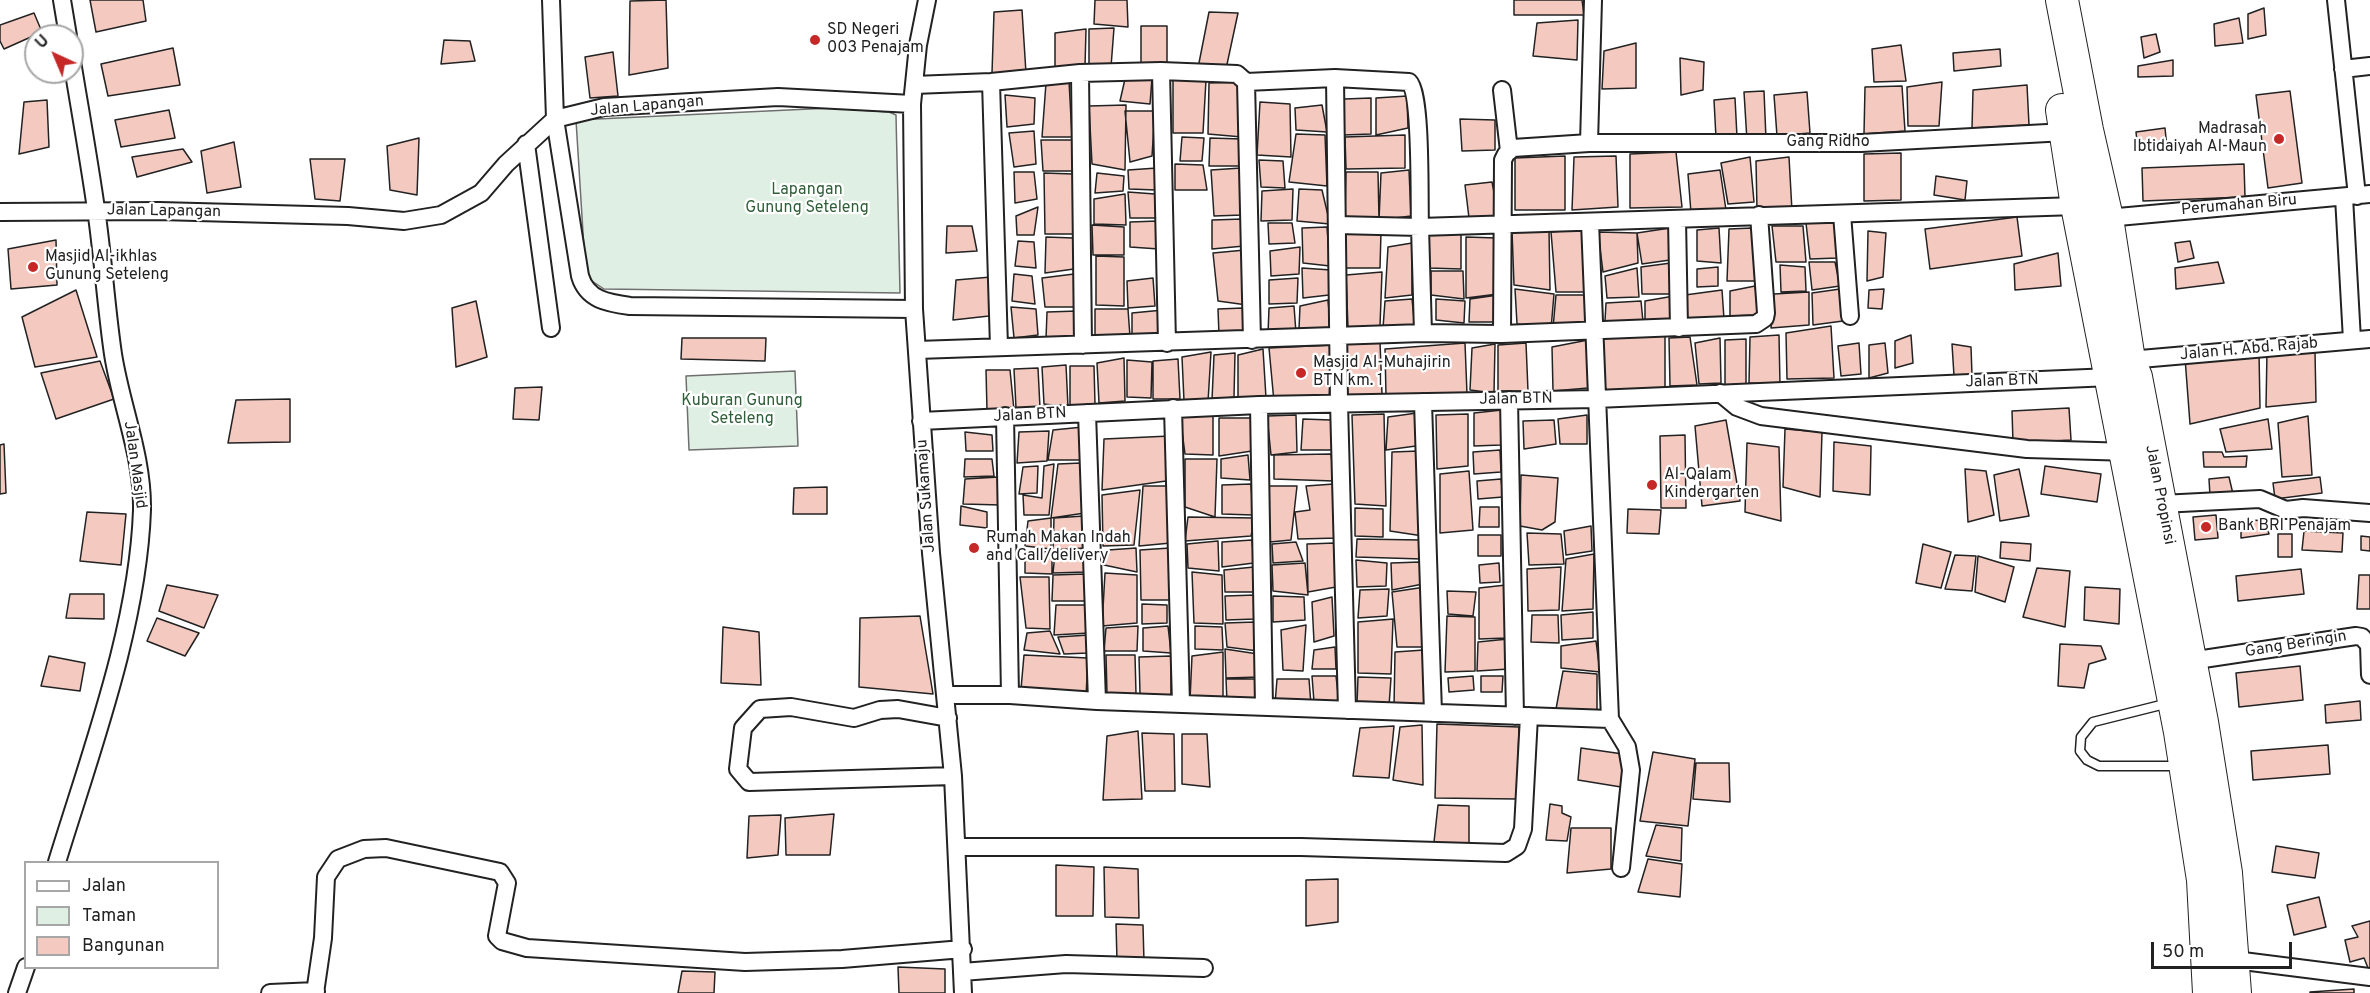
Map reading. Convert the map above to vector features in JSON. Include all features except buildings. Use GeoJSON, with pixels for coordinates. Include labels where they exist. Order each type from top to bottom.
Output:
{"type":"FeatureCollection","features":[{"type":"Feature","properties":{"kind":"highway"},"geometry":{"type":"LineString","coordinates":[[2040,0],[2066,132],[2077,206],[2120,369],[2137,452],[2174,701],[2197,765],[2209,993]]}},
{"type":"Feature","properties":{"kind":"highway"},"geometry":{"type":"LineString","coordinates":[[2062,0],[2087,130],[2108,218],[2120,369]]}},
{"type":"Feature","properties":{"kind":"highway","name":"Jalan Propinsi"},"geometry":{"type":"LineString","coordinates":[[2137,452],[2161,504],[2190,661],[2197,765],[2226,873],[2235,960],[2235,993]]}},
{"type":"Feature","properties":{"kind":"street"},"geometry":{"type":"LineString","coordinates":[[62,0],[66,24]]}},
{"type":"Feature","properties":{"kind":"street"},"geometry":{"type":"LineString","coordinates":[[551,0],[555,119],[580,276],[583,285],[598,299],[630,306],[914,309]]}},
{"type":"Feature","properties":{"kind":"street","name":"Jalan Sukamaju"},"geometry":{"type":"LineString","coordinates":[[927,0],[918,45],[912,104],[914,309],[921,421],[953,776],[963,949],[963,993]]}},
{"type":"Feature","properties":{"kind":"street"},"geometry":{"type":"LineString","coordinates":[[1589,143],[1593,0]]}},
{"type":"Feature","properties":{"kind":"street"},"geometry":{"type":"LineString","coordinates":[[2336,0],[2357,196],[2352,340]]}},
{"type":"Feature","properties":{"kind":"street"},"geometry":{"type":"LineString","coordinates":[[2343,69],[2370,66]]}},
{"type":"Feature","properties":{"kind":"street"},"geometry":{"type":"LineString","coordinates":[[914,85],[991,82],[1080,73],[1161,71],[1237,74],[1246,82],[1335,78],[1399,80],[1413,85],[1417,116],[1423,333]]}},
{"type":"Feature","properties":{"kind":"street"},"geometry":{"type":"LineString","coordinates":[[1161,71],[1167,343]]}},
{"type":"Feature","properties":{"kind":"street"},"geometry":{"type":"LineString","coordinates":[[1080,73],[1083,345]]}},
{"type":"Feature","properties":{"kind":"street"},"geometry":{"type":"LineString","coordinates":[[1335,78],[1339,402],[1347,710]]}},
{"type":"Feature","properties":{"kind":"street"},"geometry":{"type":"LineString","coordinates":[[991,82],[999,347]]}},
{"type":"Feature","properties":{"kind":"street"},"geometry":{"type":"LineString","coordinates":[[1246,82],[1252,340]]}},
{"type":"Feature","properties":{"kind":"street","name":"Jalan Masjid"},"geometry":{"type":"LineString","coordinates":[[57,861],[106,704],[139,559],[142,507],[135,445],[114,356],[96,210],[76,84]]}},
{"type":"Feature","properties":{"kind":"street"},"geometry":{"type":"LineString","coordinates":[[1502,90],[1509,151],[1503,160],[1503,334]]}},
{"type":"Feature","properties":{"kind":"street","name":"Jalan Lapangan"},"geometry":{"type":"LineString","coordinates":[[0,212],[96,210],[348,216],[404,221],[441,215],[481,193],[526,144],[555,119],[604,107],[778,97],[912,104]]}},
{"type":"Feature","properties":{"kind":"street","name":"Gang Ridho"},"geometry":{"type":"LineString","coordinates":[[1509,151],[1589,143],[1861,143],[2066,132]]}},
{"type":"Feature","properties":{"kind":"street"},"geometry":{"type":"LineString","coordinates":[[526,144],[551,328]]}},
{"type":"Feature","properties":{"kind":"street","name":"Perumahan Biru"},"geometry":{"type":"LineString","coordinates":[[2108,218],[2357,196]]}},
{"type":"Feature","properties":{"kind":"street"},"geometry":{"type":"LineString","coordinates":[[1337,225],[1420,227],[1504,225],[2077,206]]}},
{"type":"Feature","properties":{"kind":"street"},"geometry":{"type":"LineString","coordinates":[[1842,214],[1850,316]]}},
{"type":"Feature","properties":{"kind":"street"},"geometry":{"type":"LineString","coordinates":[[917,350],[1423,333],[1503,334],[1755,324],[1765,318],[1759,215]]}},
{"type":"Feature","properties":{"kind":"street"},"geometry":{"type":"LineString","coordinates":[[1677,219],[1679,328]]}},
{"type":"Feature","properties":{"kind":"street"},"geometry":{"type":"LineString","coordinates":[[1590,222],[1610,719],[1627,747],[1631,770],[1621,868]]}},
{"type":"Feature","properties":{"kind":"street","name":"Jalan H. Abd. Rajab"},"geometry":{"type":"LineString","coordinates":[[2120,369],[2370,339]]}},
{"type":"Feature","properties":{"kind":"street","name":"Jalan BTN"},"geometry":{"type":"LineString","coordinates":[[921,421],[1339,402],[1596,399],[2120,369]]}},
{"type":"Feature","properties":{"kind":"street"},"geometry":{"type":"LineString","coordinates":[[1720,393],[1737,407],[1761,416],[2027,449],[2137,452]]}},
{"type":"Feature","properties":{"kind":"street"},"geometry":{"type":"LineString","coordinates":[[957,847],[1301,847],[1506,853],[1517,846],[1523,829],[1522,716],[1509,400]]}},
{"type":"Feature","properties":{"kind":"street"},"geometry":{"type":"LineString","coordinates":[[1423,402],[1433,713]]}},
{"type":"Feature","properties":{"kind":"street"},"geometry":{"type":"LineString","coordinates":[[1258,405],[1264,707]]}},
{"type":"Feature","properties":{"kind":"street"},"geometry":{"type":"LineString","coordinates":[[1173,408],[1181,704]]}},
{"type":"Feature","properties":{"kind":"street"},"geometry":{"type":"LineString","coordinates":[[1087,413],[1096,701]]}},
{"type":"Feature","properties":{"kind":"street"},"geometry":{"type":"LineString","coordinates":[[1005,416],[1010,695]]}},
{"type":"Feature","properties":{"kind":"street"},"geometry":{"type":"LineString","coordinates":[[2161,504],[2260,499],[2286,510],[2303,508],[2370,513]]}},
{"type":"Feature","properties":{"kind":"street","name":"Gang Beringin"},"geometry":{"type":"LineString","coordinates":[[2190,661],[2356,636],[2362,637],[2369,645],[2370,675]]}},
{"type":"Feature","properties":{"kind":"street"},"geometry":{"type":"LineString","coordinates":[[946,695],[1010,695],[1096,701],[1610,719]]}},
{"type":"Feature","properties":{"kind":"street"},"geometry":{"type":"LineString","coordinates":[[948,718],[898,709],[880,710],[854,718],[791,707],[760,709],[743,728],[738,769],[749,782],[953,776]]}},
{"type":"Feature","properties":{"kind":"street"},"geometry":{"type":"LineString","coordinates":[[270,993],[315,992],[323,938],[326,877],[338,859],[364,849],[406,850],[500,872],[507,884],[497,936],[502,941],[527,948],[745,962],[842,959],[963,949]]}},
{"type":"Feature","properties":{"kind":"street"},"geometry":{"type":"LineString","coordinates":[[2235,960],[2370,977]]}},
{"type":"Feature","properties":{"kind":"street"},"geometry":{"type":"LineString","coordinates":[[962,972],[1066,964],[1204,968]]}},
{"type":"Feature","properties":{"kind":"street"},"geometry":{"type":"LineString","coordinates":[[17,993],[25,969]]}},
{"type":"Feature","properties":{"kind":"lane"},"geometry":{"type":"LineString","coordinates":[[2174,701],[2093,722],[2081,737],[2080,751],[2087,760],[2099,766],[2197,765]]}},
{"type":"Feature","properties":{"kind":"green space","name":"Lapangan Gunung Seteleng"},"geometry":{"type":"Polygon","coordinates":[[[831,108],[889,112],[896,115],[900,293],[604,289],[592,281],[585,265],[576,120],[831,108]]]}},
{"type":"Feature","properties":{"kind":"green space","name":"Kuburan Gunung Seteleng"},"geometry":{"type":"Polygon","coordinates":[[[795,371],[798,446],[689,450],[686,376],[795,371]]]}},
{"type":"Feature","properties":{"kind":"place","name":"SD Negeri 003 Penajam"},"geometry":{"type":"Point","coordinates":[815,40]}},
{"type":"Feature","properties":{"kind":"place","name":"Madrasah Ibtidaiyah Al-Maun"},"geometry":{"type":"Point","coordinates":[2279,139]}},
{"type":"Feature","properties":{"kind":"place","name":"Masjid Al-ikhlas Gunung Seteleng"},"geometry":{"type":"Point","coordinates":[33,267]}},
{"type":"Feature","properties":{"kind":"place","name":"Masjid Al-Muhajirin BTN km. 1"},"geometry":{"type":"Point","coordinates":[1301,373]}},
{"type":"Feature","properties":{"kind":"place","name":"Al-Qalam Kindergarten"},"geometry":{"type":"Point","coordinates":[1652,485]}},
{"type":"Feature","properties":{"kind":"place","name":"Bank BRI Penajam"},"geometry":{"type":"Point","coordinates":[2206,527]}},
{"type":"Feature","properties":{"kind":"place","name":"Rumah Makan Indah and Call/delivery"},"geometry":{"type":"Point","coordinates":[974,548]}}]}
